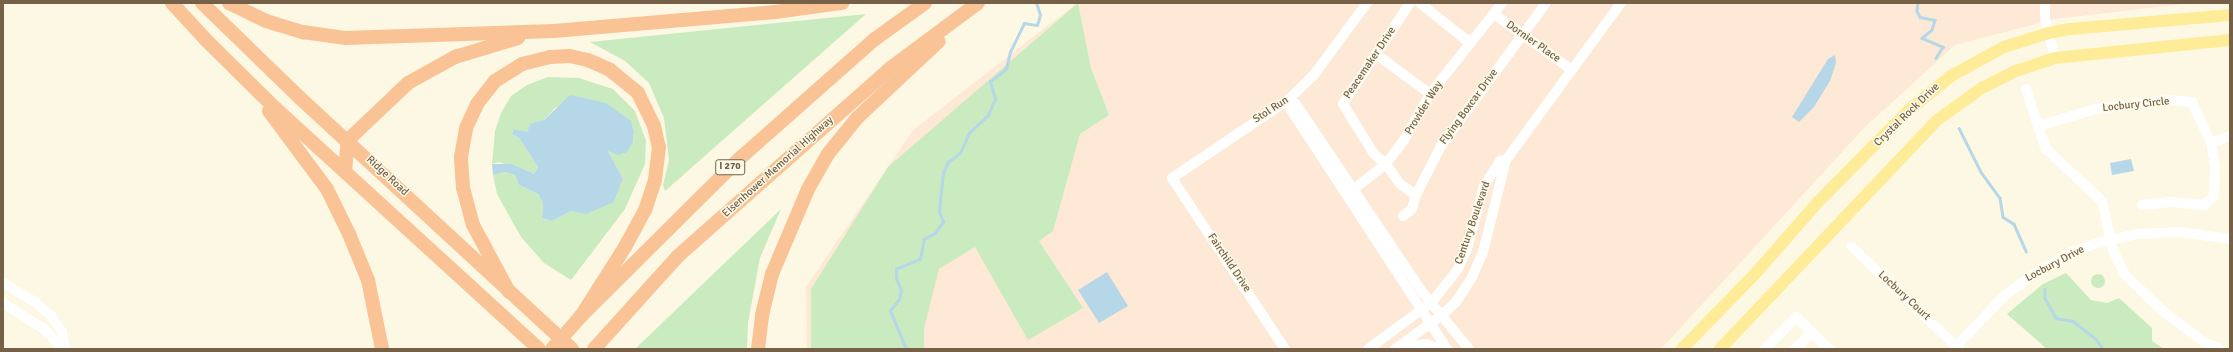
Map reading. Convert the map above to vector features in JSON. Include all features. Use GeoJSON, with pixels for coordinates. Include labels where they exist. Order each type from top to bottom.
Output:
{"type":"FeatureCollection","features":[{"type":"Feature","properties":{"kind":"highway"},"geometry":{"type":"LineString","coordinates":[[172,3],[241,75],[539,349]]}},
{"type":"Feature","properties":{"kind":"highway","name":"Ridge Road"},"geometry":{"type":"LineString","coordinates":[[202,3],[300,98],[348,140],[509,292],[572,349]]}},
{"type":"Feature","properties":{"kind":"highway"},"geometry":{"type":"LineString","coordinates":[[229,3],[266,20],[303,32],[346,38],[554,31],[775,12],[842,3]]}},
{"type":"Feature","properties":{"kind":"highway","name":"I 270"},"geometry":{"type":"LineString","coordinates":[[552,349],[581,316],[738,160],[875,39],[925,3]]}},
{"type":"Feature","properties":{"kind":"highway","name":"Eisenhower Memorial Highway"},"geometry":{"type":"LineString","coordinates":[[594,349],[678,256],[889,69],[978,3]]}},
{"type":"Feature","properties":{"kind":"highway"},"geometry":{"type":"LineString","coordinates":[[758,349],[762,314],[772,274],[808,189],[828,154],[857,118],[981,3]]}},
{"type":"Feature","properties":{"kind":"highway"},"geometry":{"type":"LineString","coordinates":[[346,172],[348,140],[408,83],[455,57],[509,40],[554,31]]}},
{"type":"Feature","properties":{"kind":"highway"},"geometry":{"type":"LineString","coordinates":[[509,292],[473,225],[463,188],[461,157],[466,128],[477,104],[495,81],[522,64],[550,57],[570,56],[588,60],[610,70],[638,93],[654,126],[658,147],[654,180],[645,210],[625,247],[581,316]]}},
{"type":"Feature","properties":{"kind":"highway"},"geometry":{"type":"LineString","coordinates":[[241,75],[327,189],[349,234],[368,280],[382,349]]}},
{"type":"Feature","properties":{"kind":"main road","name":"Crystal Rock Drive"},"geometry":{"type":"LineString","coordinates":[[1682,349],[1754,275],[1818,202],[1931,91],[1983,57],[2049,33],[2230,15]]}},
{"type":"Feature","properties":{"kind":"main road"},"geometry":{"type":"LineString","coordinates":[[1720,349],[1936,121],[1966,98],[1998,78],[2056,58],[2230,40]]}},
{"type":"Feature","properties":{"kind":"street","name":"Stol Run"},"geometry":{"type":"LineString","coordinates":[[1172,178],[1288,100],[1314,76],[1367,3]]}},
{"type":"Feature","properties":{"kind":"street","name":"Peacemaker Drive"},"geometry":{"type":"LineString","coordinates":[[1410,3],[1377,55],[1346,96],[1343,104],[1374,154],[1386,164],[1400,184],[1416,195]]}},
{"type":"Feature","properties":{"kind":"street"},"geometry":{"type":"LineString","coordinates":[[1420,3],[1465,38],[1472,39]]}},
{"type":"Feature","properties":{"kind":"street","name":"Provider Way"},"geometry":{"type":"LineString","coordinates":[[1351,192],[1386,164],[1404,140],[1430,94],[1502,3]]}},
{"type":"Feature","properties":{"kind":"street","name":"Flying Boxcar Drive"},"geometry":{"type":"LineString","coordinates":[[1403,216],[1412,208],[1416,195],[1440,146],[1546,3]]}},
{"type":"Feature","properties":{"kind":"street","name":"Century Boulevard"},"geometry":{"type":"LineString","coordinates":[[1396,349],[1442,315],[1456,302],[1468,284],[1483,252],[1506,160],[1621,3]]}},
{"type":"Feature","properties":{"kind":"street"},"geometry":{"type":"LineString","coordinates":[[2045,3],[2049,33],[2056,58]]}},
{"type":"Feature","properties":{"kind":"street","name":"Dornier Place"},"geometry":{"type":"LineString","coordinates":[[1494,14],[1572,70]]}},
{"type":"Feature","properties":{"kind":"street"},"geometry":{"type":"LineString","coordinates":[[1377,55],[1430,94]]}},
{"type":"Feature","properties":{"kind":"street"},"geometry":{"type":"LineString","coordinates":[[2026,89],[2046,149],[2102,201],[2111,240],[2119,265],[2147,297],[2204,342],[2220,349]]}},
{"type":"Feature","properties":{"kind":"street"},"geometry":{"type":"LineString","coordinates":[[1288,100],[1296,104],[1430,324],[1447,349]]}},
{"type":"Feature","properties":{"kind":"street","name":"Locbury Circle"},"geometry":{"type":"LineString","coordinates":[[2038,126],[2096,109],[2185,101],[2192,102],[2197,109],[2211,143],[2215,167],[2214,196],[2210,202],[2204,205],[2173,202],[2142,206]]}},
{"type":"Feature","properties":{"kind":"street"},"geometry":{"type":"LineString","coordinates":[[2211,143],[2230,136]]}},
{"type":"Feature","properties":{"kind":"street","name":"Century Boulevard"},"geometry":{"type":"LineString","coordinates":[[1368,349],[1432,302],[1458,269],[1491,173],[1500,161],[1506,160]]}},
{"type":"Feature","properties":{"kind":"street","name":"Fairchild Drive"},"geometry":{"type":"LineString","coordinates":[[1172,178],[1285,349]]}},
{"type":"Feature","properties":{"kind":"street"},"geometry":{"type":"LineString","coordinates":[[1351,192],[1432,302],[1469,349]]}},
{"type":"Feature","properties":{"kind":"street","name":"Locbury Drive"},"geometry":{"type":"LineString","coordinates":[[1956,348],[2004,296],[2020,283],[2072,252],[2111,240],[2138,234],[2174,232],[2230,239]]}},
{"type":"Feature","properties":{"kind":"street","name":"Locbury Court"},"geometry":{"type":"LineString","coordinates":[[1852,247],[1956,348]]}},
{"type":"Feature","properties":{"kind":"street"},"geometry":{"type":"LineString","coordinates":[[3,282],[35,302],[51,316],[62,332],[64,349]]}},
{"type":"Feature","properties":{"kind":"street"},"geometry":{"type":"LineString","coordinates":[[3,303],[44,329],[64,349]]}},
{"type":"Feature","properties":{"kind":"street"},"geometry":{"type":"LineString","coordinates":[[1765,349],[1796,317],[1829,349]]}},
{"type":"Feature","properties":{"kind":"street"},"geometry":{"type":"LineString","coordinates":[[1795,349],[1812,332]]}},
{"type":"Feature","properties":{"kind":"street"},"geometry":{"type":"LineString","coordinates":[[1396,349],[1426,344],[1440,349]]}},
{"type":"Feature","properties":{"kind":"shaded area"},"geometry":{"type":"Polygon","coordinates":[[[1077,3],[2192,3],[2055,19],[1955,45],[1865,127],[1661,349],[807,349],[806,287],[913,130],[1077,3]]]}},
{"type":"Feature","properties":{"kind":"green space"},"geometry":{"type":"Polygon","coordinates":[[[1078,3],[1091,68],[1109,115],[1080,134],[1053,231],[1039,241],[1083,308],[1028,340],[975,247],[939,269],[924,329],[924,349],[811,349],[811,289],[888,167],[1078,3]]]}},
{"type":"Feature","properties":{"kind":"green space"},"geometry":{"type":"Polygon","coordinates":[[[866,14],[665,191],[663,185],[669,160],[664,118],[649,83],[625,61],[590,42],[866,14]]]}},
{"type":"Feature","properties":{"kind":"green space"},"geometry":{"type":"Polygon","coordinates":[[[548,77],[579,78],[613,89],[635,111],[646,141],[645,164],[625,209],[571,280],[544,263],[521,237],[497,194],[493,175],[505,172],[515,175],[519,185],[538,194],[543,203],[542,218],[552,221],[571,211],[614,202],[623,179],[608,151],[615,151],[633,142],[634,132],[631,122],[619,113],[556,107],[544,120],[531,123],[527,133],[513,129],[512,134],[519,138],[538,167],[534,174],[499,162],[492,164],[495,131],[501,113],[511,96],[527,85],[548,77]]]}},
{"type":"Feature","properties":{"kind":"green space"},"geometry":{"type":"Polygon","coordinates":[[[781,209],[760,258],[748,323],[747,349],[635,349],[781,209]]]}},
{"type":"Feature","properties":{"kind":"green space"},"geometry":{"type":"Polygon","coordinates":[[[2066,273],[2091,300],[2107,303],[2119,298],[2152,328],[2152,341],[2164,349],[2047,349],[2007,314],[2043,284],[2066,273]]]}},
{"type":"Feature","properties":{"kind":"green space"},"geometry":{"type":"Polygon","coordinates":[[[2098,274],[2103,276],[2105,281],[2103,286],[2098,288],[2093,286],[2091,281],[2093,276],[2098,274]]]}},
{"type":"Feature","properties":{"kind":"water"},"geometry":{"type":"Polygon","coordinates":[[[1835,55],[1836,63],[1830,81],[1814,107],[1799,122],[1792,117],[1828,59],[1835,55]]]}},
{"type":"Feature","properties":{"kind":"water"},"geometry":{"type":"Polygon","coordinates":[[[570,95],[606,103],[631,121],[634,132],[633,142],[627,152],[619,155],[608,151],[623,179],[614,202],[586,214],[571,211],[552,221],[542,218],[543,203],[538,194],[519,185],[515,175],[505,172],[493,175],[492,164],[511,164],[534,174],[538,167],[519,138],[512,134],[513,129],[527,132],[531,123],[544,120],[570,95]]]}},
{"type":"Feature","properties":{"kind":"water"},"geometry":{"type":"Polygon","coordinates":[[[2131,159],[2134,171],[2112,175],[2110,163],[2131,159]]]}},
{"type":"Feature","properties":{"kind":"water"},"geometry":{"type":"Polygon","coordinates":[[[1107,272],[1128,306],[1099,323],[1078,290],[1107,272]]]}},
{"type":"Feature","properties":{"kind":"waterway"},"geometry":{"type":"LineString","coordinates":[[906,349],[890,311],[899,299],[901,290],[896,279],[896,269],[920,259],[924,239],[935,233],[943,222],[939,211],[943,173],[948,162],[960,153],[969,133],[988,115],[995,99],[990,82],[1006,69],[1010,52],[1024,23],[1037,25],[1040,15],[1036,3]]}},
{"type":"Feature","properties":{"kind":"waterway"},"geometry":{"type":"LineString","coordinates":[[1918,3],[1917,11],[1920,17],[1935,20],[1932,30],[1922,38],[1943,47],[1936,58]]}},
{"type":"Feature","properties":{"kind":"waterway"},"geometry":{"type":"LineString","coordinates":[[1959,128],[1981,172],[2000,198],[2003,217],[2014,224],[2026,251]]}},
{"type":"Feature","properties":{"kind":"waterway"},"geometry":{"type":"LineString","coordinates":[[2045,289],[2045,298],[2056,318],[2073,321],[2096,339],[2103,349]]}}]}
